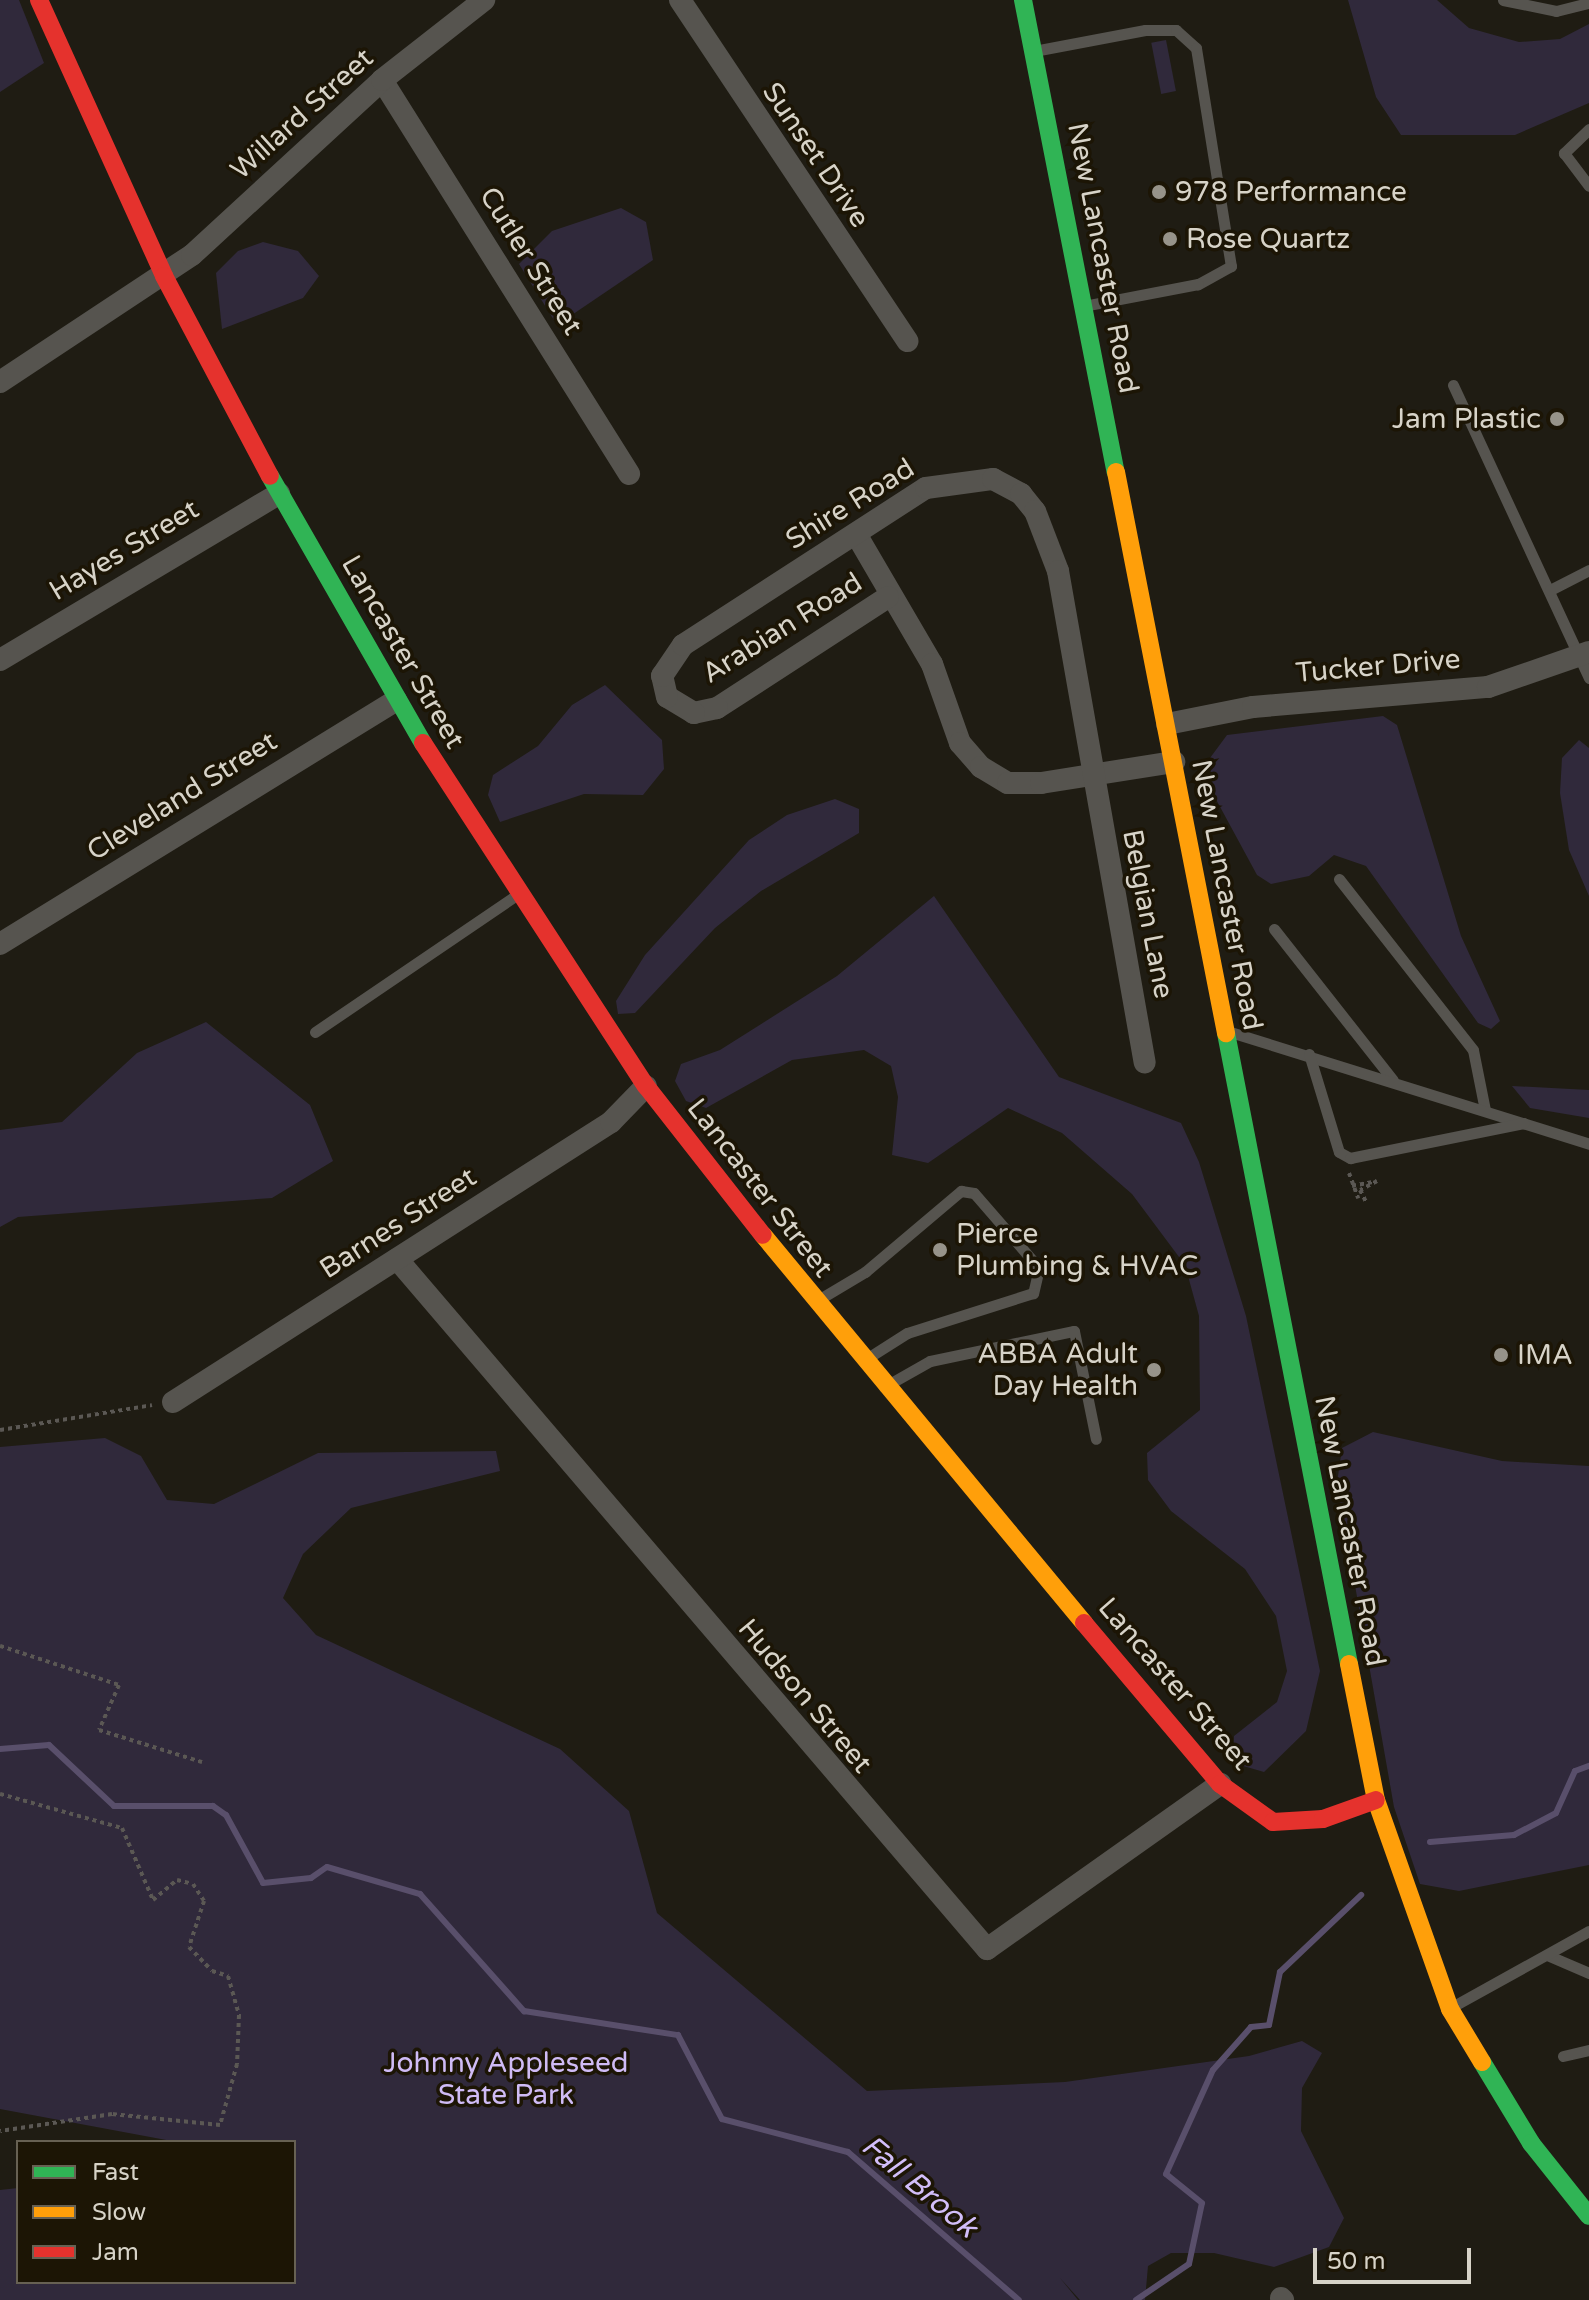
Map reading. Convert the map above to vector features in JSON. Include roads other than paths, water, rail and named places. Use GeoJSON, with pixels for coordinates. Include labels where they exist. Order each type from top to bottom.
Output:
{"type":"FeatureCollection","features":[{"type":"Feature","properties":{"kind":"street","name":"Lancaster Street"},"geometry":{"type":"LineString","coordinates":[[39,0],[164,276],[279,494],[396,700],[646,1086],[883,1387],[1220,1784],[1273,1822],[1323,1819],[1376,1800]]}},
{"type":"Feature","properties":{"kind":"street","name":"Willard Street"},"geometry":{"type":"LineString","coordinates":[[0,382],[164,276],[382,80],[484,0]]}},
{"type":"Feature","properties":{"kind":"street","name":"Sunset Drive"},"geometry":{"type":"LineString","coordinates":[[680,0],[907,341]]}},
{"type":"Feature","properties":{"kind":"street","name":"New Lancaster Road"},"geometry":{"type":"LineString","coordinates":[[1023,0],[1376,1800]]}},
{"type":"Feature","properties":{"kind":"street","name":"Cutler Street"},"geometry":{"type":"LineString","coordinates":[[382,80],[629,474]]}},
{"type":"Feature","properties":{"kind":"street","name":"Shire Road"},"geometry":{"type":"LineString","coordinates":[[667,697],[662,676],[683,645],[926,488],[967,477],[993,479],[1021,494],[1040,521],[1058,571],[1092,777]]}},
{"type":"Feature","properties":{"kind":"street","name":"Hayes Street"},"geometry":{"type":"LineString","coordinates":[[0,660],[279,494]]}},
{"type":"Feature","properties":{"kind":"street"},"geometry":{"type":"LineString","coordinates":[[856,534],[888,597],[932,664],[960,743],[981,767],[1008,783],[1092,777],[1174,762]]}},
{"type":"Feature","properties":{"kind":"street","name":"Arabian Road"},"geometry":{"type":"LineString","coordinates":[[667,697],[694,713],[717,708],[888,597]]}},
{"type":"Feature","properties":{"kind":"street","name":"Tucker Drive"},"geometry":{"type":"LineString","coordinates":[[1167,724],[1253,707],[1488,687],[1582,655]]}},
{"type":"Feature","properties":{"kind":"street","name":"Cleveland Street"},"geometry":{"type":"LineString","coordinates":[[0,944],[396,700]]}},
{"type":"Feature","properties":{"kind":"street","name":"Belgian Lane"},"geometry":{"type":"LineString","coordinates":[[1092,777],[1145,1062]]}},
{"type":"Feature","properties":{"kind":"street","name":"Barnes Street"},"geometry":{"type":"LineString","coordinates":[[173,1402],[627,1111],[646,1086]]}},
{"type":"Feature","properties":{"kind":"street","name":"Hudson Street"},"geometry":{"type":"LineString","coordinates":[[397,1259],[987,1949],[1220,1784]]}},
{"type":"Feature","properties":{"kind":"street"},"geometry":{"type":"LineString","coordinates":[[1376,1800],[1450,2009],[1531,2143],[1589,2216]]}},
{"type":"Feature","properties":{"kind":"lane"},"geometry":{"type":"LineString","coordinates":[[1503,0],[1556,11],[1589,3]]}},
{"type":"Feature","properties":{"kind":"lane"},"geometry":{"type":"LineString","coordinates":[[1033,52],[1145,30],[1176,30],[1196,48],[1235,255],[1231,266],[1198,284],[1084,306]]}},
{"type":"Feature","properties":{"kind":"lane"},"geometry":{"type":"LineString","coordinates":[[1589,129],[1564,153],[1589,186]]}},
{"type":"Feature","properties":{"kind":"lane"},"geometry":{"type":"LineString","coordinates":[[1453,385],[1582,655],[1589,678]]}},
{"type":"Feature","properties":{"kind":"lane"},"geometry":{"type":"LineString","coordinates":[[1550,590],[1589,570]]}},
{"type":"Feature","properties":{"kind":"lane"},"geometry":{"type":"LineString","coordinates":[[1339,879],[1473,1050],[1485,1081],[1485,1110]]}},
{"type":"Feature","properties":{"kind":"lane"},"geometry":{"type":"LineString","coordinates":[[315,1032],[519,894]]}},
{"type":"Feature","properties":{"kind":"lane"},"geometry":{"type":"LineString","coordinates":[[1274,929],[1394,1081]]}},
{"type":"Feature","properties":{"kind":"lane"},"geometry":{"type":"LineString","coordinates":[[1224,1030],[1309,1054],[1589,1144]]}},
{"type":"Feature","properties":{"kind":"lane"},"geometry":{"type":"LineString","coordinates":[[1309,1054],[1339,1152],[1350,1158],[1525,1123]]}},
{"type":"Feature","properties":{"kind":"lane"},"geometry":{"type":"LineString","coordinates":[[814,1302],[865,1272],[961,1191],[974,1193],[1039,1268],[1033,1293],[907,1333],[863,1361]]}},
{"type":"Feature","properties":{"kind":"lane"},"geometry":{"type":"LineString","coordinates":[[883,1387],[920,1363],[1074,1331],[1096,1439]]}},
{"type":"Feature","properties":{"kind":"lane"},"geometry":{"type":"LineString","coordinates":[[1450,2009],[1589,1931]]}},
{"type":"Feature","properties":{"kind":"lane"},"geometry":{"type":"LineString","coordinates":[[1547,1955],[1589,1973]]}},
{"type":"Feature","properties":{"kind":"lane"},"geometry":{"type":"LineString","coordinates":[[1563,2056],[1589,2050]]}},
{"type":"Feature","properties":{"kind":"waterway","name":"Fall Brook"},"geometry":{"type":"LineString","coordinates":[[0,1749],[49,1745],[114,1806],[213,1806],[226,1815],[263,1883],[311,1878],[327,1867],[420,1894],[524,2011],[678,2035],[722,2119],[848,2152],[1019,2300]]}},
{"type":"Feature","properties":{"kind":"waterway"},"geometry":{"type":"LineString","coordinates":[[1430,1842],[1514,1835],[1556,1813],[1575,1771],[1589,1766]]}},
{"type":"Feature","properties":{"kind":"waterway"},"geometry":{"type":"LineString","coordinates":[[1136,2300],[1189,2264],[1202,2203],[1166,2174],[1213,2070],[1251,2027],[1269,2025],[1280,1972],[1361,1895]]}},
{"type":"Feature","properties":{"kind":"place","name":"978 Performance"},"geometry":{"type":"Point","coordinates":[1159,192]}},
{"type":"Feature","properties":{"kind":"place","name":"Rose Quartz"},"geometry":{"type":"Point","coordinates":[1170,239]}},
{"type":"Feature","properties":{"kind":"place","name":"Jam Plastic"},"geometry":{"type":"Point","coordinates":[1557,419]}},
{"type":"Feature","properties":{"kind":"place","name":"Pierce Plumbing & HVAC"},"geometry":{"type":"Point","coordinates":[940,1250]}},
{"type":"Feature","properties":{"kind":"place","name":"IMA"},"geometry":{"type":"Point","coordinates":[1501,1355]}},
{"type":"Feature","properties":{"kind":"place","name":"ABBA Adult Day Health"},"geometry":{"type":"Point","coordinates":[1154,1370]}},
{"type":"Feature","properties":{"kind":"park label","name":"Johnny Appleseed State Park"},"geometry":{"type":"Point","coordinates":[506,2079]}}]}
